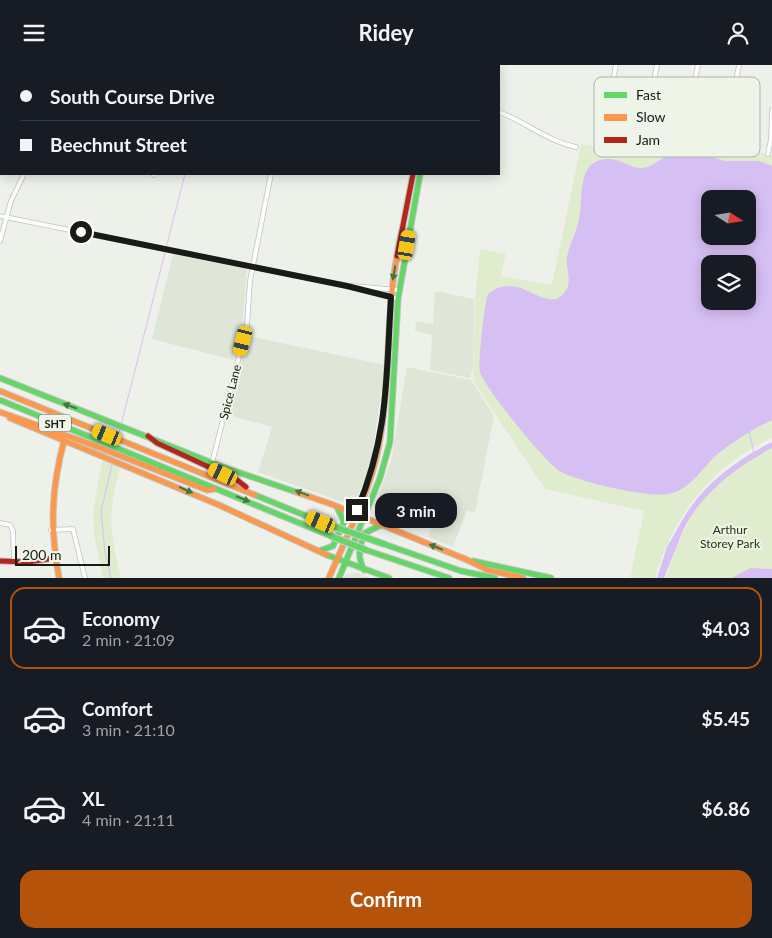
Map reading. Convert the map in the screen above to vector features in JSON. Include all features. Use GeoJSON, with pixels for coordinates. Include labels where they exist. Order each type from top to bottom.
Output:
{"type":"FeatureCollection","features":[{"type":"Feature","properties":{"kind":"main road"},"geometry":{"type":"LineString","coordinates":[[408,220],[413,175]]}},
{"type":"Feature","properties":{"kind":"main road"},"geometry":{"type":"LineString","coordinates":[[340,577],[385,461],[392,423],[394,298],[408,220],[420,175]]}},
{"type":"Feature","properties":{"kind":"main road"},"geometry":{"type":"LineString","coordinates":[[330,576],[375,463],[392,368]]}},
{"type":"Feature","properties":{"kind":"main road"},"geometry":{"type":"LineString","coordinates":[[0,377],[130,428],[212,463],[339,507],[488,570],[523,578]]}},
{"type":"Feature","properties":{"kind":"main road","name":"SHT"},"geometry":{"type":"LineString","coordinates":[[0,391],[253,492],[321,522],[454,569],[494,578]]}},
{"type":"Feature","properties":{"kind":"main road","name":"SHT"},"geometry":{"type":"LineString","coordinates":[[0,400],[106,450],[123,451],[366,550],[449,578]]}},
{"type":"Feature","properties":{"kind":"main road"},"geometry":{"type":"LineString","coordinates":[[0,413],[106,450],[125,461],[318,551],[345,563],[389,578]]}},
{"type":"Feature","properties":{"kind":"main road"},"geometry":{"type":"LineString","coordinates":[[0,413],[64,441],[106,450]]}},
{"type":"Feature","properties":{"kind":"main road"},"geometry":{"type":"LineString","coordinates":[[384,421],[392,423]]}},
{"type":"Feature","properties":{"kind":"main road"},"geometry":{"type":"LineString","coordinates":[[148,436],[157,443],[237,480],[253,492]]}},
{"type":"Feature","properties":{"kind":"main road"},"geometry":{"type":"LineString","coordinates":[[59,578],[50,530],[50,504],[54,477],[64,441]]}},
{"type":"Feature","properties":{"kind":"main road"},"geometry":{"type":"LineString","coordinates":[[125,461],[207,490],[216,489]]}},
{"type":"Feature","properties":{"kind":"main road"},"geometry":{"type":"LineString","coordinates":[[339,507],[355,506],[362,497]]}},
{"type":"Feature","properties":{"kind":"main road"},"geometry":{"type":"LineString","coordinates":[[318,551],[334,546],[339,537],[344,519],[339,507]]}},
{"type":"Feature","properties":{"kind":"main road"},"geometry":{"type":"LineString","coordinates":[[368,507],[374,522]]}},
{"type":"Feature","properties":{"kind":"main road"},"geometry":{"type":"LineString","coordinates":[[362,569],[357,556],[365,533],[382,525]]}},
{"type":"Feature","properties":{"kind":"main road"},"geometry":{"type":"LineString","coordinates":[[318,551],[329,559],[330,576]]}},
{"type":"Feature","properties":{"kind":"main road"},"geometry":{"type":"LineString","coordinates":[[463,558],[551,578]]}},
{"type":"Feature","properties":{"kind":"main road"},"geometry":{"type":"LineString","coordinates":[[0,561],[14,563],[55,559]]}},
{"type":"Feature","properties":{"kind":"main road"},"geometry":{"type":"LineString","coordinates":[[340,577],[348,569],[362,569]]}},
{"type":"Feature","properties":{"kind":"street"},"geometry":{"type":"LineString","coordinates":[[768,154],[771,139],[772,110]]}},
{"type":"Feature","properties":{"kind":"street"},"geometry":{"type":"LineString","coordinates":[[500,112],[529,126],[551,140],[576,147]]}},
{"type":"Feature","properties":{"kind":"street"},"geometry":{"type":"LineString","coordinates":[[0,241],[8,218],[11,201],[24,175]]}},
{"type":"Feature","properties":{"kind":"street","name":"Spice Lane"},"geometry":{"type":"LineString","coordinates":[[212,463],[247,325],[252,267],[271,175]]}},
{"type":"Feature","properties":{"kind":"street"},"geometry":{"type":"LineString","coordinates":[[0,216],[347,286],[394,298]]}},
{"type":"Feature","properties":{"kind":"street"},"geometry":{"type":"LineString","coordinates":[[347,286],[395,290]]}},
{"type":"Feature","properties":{"kind":"street"},"geometry":{"type":"LineString","coordinates":[[0,523],[10,525],[13,531],[14,563]]}},
{"type":"Feature","properties":{"kind":"street"},"geometry":{"type":"LineString","coordinates":[[50,530],[73,529],[85,578]]}},
{"type":"Feature","properties":{"kind":"shaded area"},"geometry":{"type":"Polygon","coordinates":[[[664,157],[711,157],[725,161],[759,161],[772,166],[772,420],[745,434],[720,452],[683,488],[676,492],[658,495],[614,488],[561,472],[530,441],[492,393],[480,372],[483,321],[488,294],[500,287],[511,286],[521,288],[540,297],[557,299],[567,289],[569,280],[567,257],[579,220],[583,182],[590,166],[597,161],[608,159],[637,168],[651,165],[664,157]]]}},
{"type":"Feature","properties":{"kind":"shaded area"},"geometry":{"type":"Polygon","coordinates":[[[173,254],[247,269],[243,320],[233,360],[152,339],[173,254]]]}},
{"type":"Feature","properties":{"kind":"shaded area"},"geometry":{"type":"Polygon","coordinates":[[[435,291],[474,299],[473,368],[470,378],[430,370],[432,335],[415,331],[416,321],[433,324],[435,291]]]}},
{"type":"Feature","properties":{"kind":"shaded area"},"geometry":{"type":"Polygon","coordinates":[[[248,336],[385,365],[371,465],[356,499],[345,503],[258,472],[272,427],[228,415],[248,336]]]}},
{"type":"Feature","properties":{"kind":"shaded area"},"geometry":{"type":"Polygon","coordinates":[[[407,367],[471,380],[494,416],[475,513],[467,510],[453,547],[428,537],[442,501],[421,492],[406,529],[378,517],[374,506],[391,461],[407,367]]]}},
{"type":"Feature","properties":{"kind":"shaded area"},"geometry":{"type":"Polygon","coordinates":[[[679,526],[684,528],[664,578],[657,578],[667,547],[679,526]]]}},
{"type":"Feature","properties":{"kind":"shaded area"},"geometry":{"type":"Polygon","coordinates":[[[750,568],[772,569],[772,578],[732,578],[750,568]]]}},
{"type":"Feature","properties":{"kind":"shaded area"},"geometry":{"type":"Polygon","coordinates":[[[358,573],[370,578],[344,578],[346,574],[358,573]]]}},
{"type":"Feature","properties":{"kind":"green space"},"geometry":{"type":"Polygon","coordinates":[[[581,144],[594,146],[594,157],[760,157],[760,153],[772,155],[772,438],[750,449],[731,463],[713,478],[698,495],[672,534],[655,578],[630,578],[644,511],[545,489],[473,381],[475,299],[480,249],[506,254],[501,276],[552,285],[581,144]]]}},
{"type":"Feature","properties":{"kind":"green space","name":"Arthur Storey Park"},"geometry":{"type":"Polygon","coordinates":[[[772,448],[772,578],[666,578],[688,522],[705,497],[730,471],[772,448]]]}},
{"type":"Feature","properties":{"kind":"green space"},"geometry":{"type":"Polygon","coordinates":[[[102,460],[120,468],[113,499],[111,523],[121,578],[103,578],[94,535],[93,513],[102,460]]]}},
{"type":"Feature","properties":{"kind":"waterway"},"geometry":{"type":"LineString","coordinates":[[121,425],[185,175]]}},
{"type":"Feature","properties":{"kind":"waterway"},"geometry":{"type":"LineString","coordinates":[[118,437],[120,429]]}},
{"type":"Feature","properties":{"kind":"waterway"},"geometry":{"type":"LineString","coordinates":[[749,430],[754,454]]}},
{"type":"Feature","properties":{"kind":"waterway"},"geometry":{"type":"LineString","coordinates":[[679,532],[696,504],[706,492],[744,461],[772,445]]}},
{"type":"Feature","properties":{"kind":"waterway"},"geometry":{"type":"LineString","coordinates":[[111,578],[105,552],[101,511],[113,461]]}},
{"type":"Feature","properties":{"kind":"traffic: fast"},"geometry":{"type":"LineString","coordinates":[[339,578],[380,478],[390,442],[398,299],[420,175]]}},
{"type":"Feature","properties":{"kind":"traffic: fast"},"geometry":{"type":"LineString","coordinates":[[0,378],[220,466],[296,492]]}},
{"type":"Feature","properties":{"kind":"traffic: fast"},"geometry":{"type":"LineString","coordinates":[[0,400],[331,536]]}},
{"type":"Feature","properties":{"kind":"traffic: fast"},"geometry":{"type":"LineString","coordinates":[[255,495],[321,522]]}},
{"type":"Feature","properties":{"kind":"traffic: fast"},"geometry":{"type":"LineString","coordinates":[[319,551],[333,546],[344,522],[337,507]]}},
{"type":"Feature","properties":{"kind":"traffic: fast"},"geometry":{"type":"LineString","coordinates":[[321,522],[384,544]]}},
{"type":"Feature","properties":{"kind":"traffic: fast"},"geometry":{"type":"LineString","coordinates":[[364,570],[360,556],[363,538],[365,533],[381,525]]}},
{"type":"Feature","properties":{"kind":"traffic: fast"},"geometry":{"type":"LineString","coordinates":[[331,536],[366,550]]}},
{"type":"Feature","properties":{"kind":"traffic: fast"},"geometry":{"type":"LineString","coordinates":[[384,544],[461,571],[495,578]]}},
{"type":"Feature","properties":{"kind":"traffic: fast"},"geometry":{"type":"LineString","coordinates":[[366,550],[449,578]]}},
{"type":"Feature","properties":{"kind":"traffic: fast"},"geometry":{"type":"LineString","coordinates":[[327,555],[389,578]]}},
{"type":"Feature","properties":{"kind":"traffic: fast"},"geometry":{"type":"LineString","coordinates":[[473,561],[551,578]]}},
{"type":"Feature","properties":{"kind":"traffic: slow"},"geometry":{"type":"LineString","coordinates":[[329,578],[363,499],[378,450],[385,402],[391,304],[397,256]]}},
{"type":"Feature","properties":{"kind":"traffic: slow"},"geometry":{"type":"LineString","coordinates":[[0,391],[255,495]]}},
{"type":"Feature","properties":{"kind":"traffic: slow"},"geometry":{"type":"LineString","coordinates":[[0,412],[93,445],[207,490],[214,489]]}},
{"type":"Feature","properties":{"kind":"traffic: slow"},"geometry":{"type":"LineString","coordinates":[[10,418],[219,505],[327,555]]}},
{"type":"Feature","properties":{"kind":"traffic: slow"},"geometry":{"type":"LineString","coordinates":[[59,578],[54,542],[53,509],[56,476],[64,441]]}},
{"type":"Feature","properties":{"kind":"traffic: slow"},"geometry":{"type":"LineString","coordinates":[[296,492],[331,504],[465,559]]}},
{"type":"Feature","properties":{"kind":"traffic: slow"},"geometry":{"type":"LineString","coordinates":[[463,558],[488,570],[523,578]]}},
{"type":"Feature","properties":{"kind":"traffic: jam"},"geometry":{"type":"LineString","coordinates":[[397,256],[413,175]]}},
{"type":"Feature","properties":{"kind":"traffic: jam"},"geometry":{"type":"LineString","coordinates":[[148,436],[157,443],[237,480],[246,487]]}},
{"type":"Feature","properties":{"kind":"traffic: jam"},"geometry":{"type":"LineString","coordinates":[[0,561],[28,562],[55,558]]}},
{"type":"Feature","properties":{"kind":"route"},"geometry":{"type":"LineString","coordinates":[[81,232],[347,286],[391,297],[384,421],[375,463],[357,510]]}}]}
